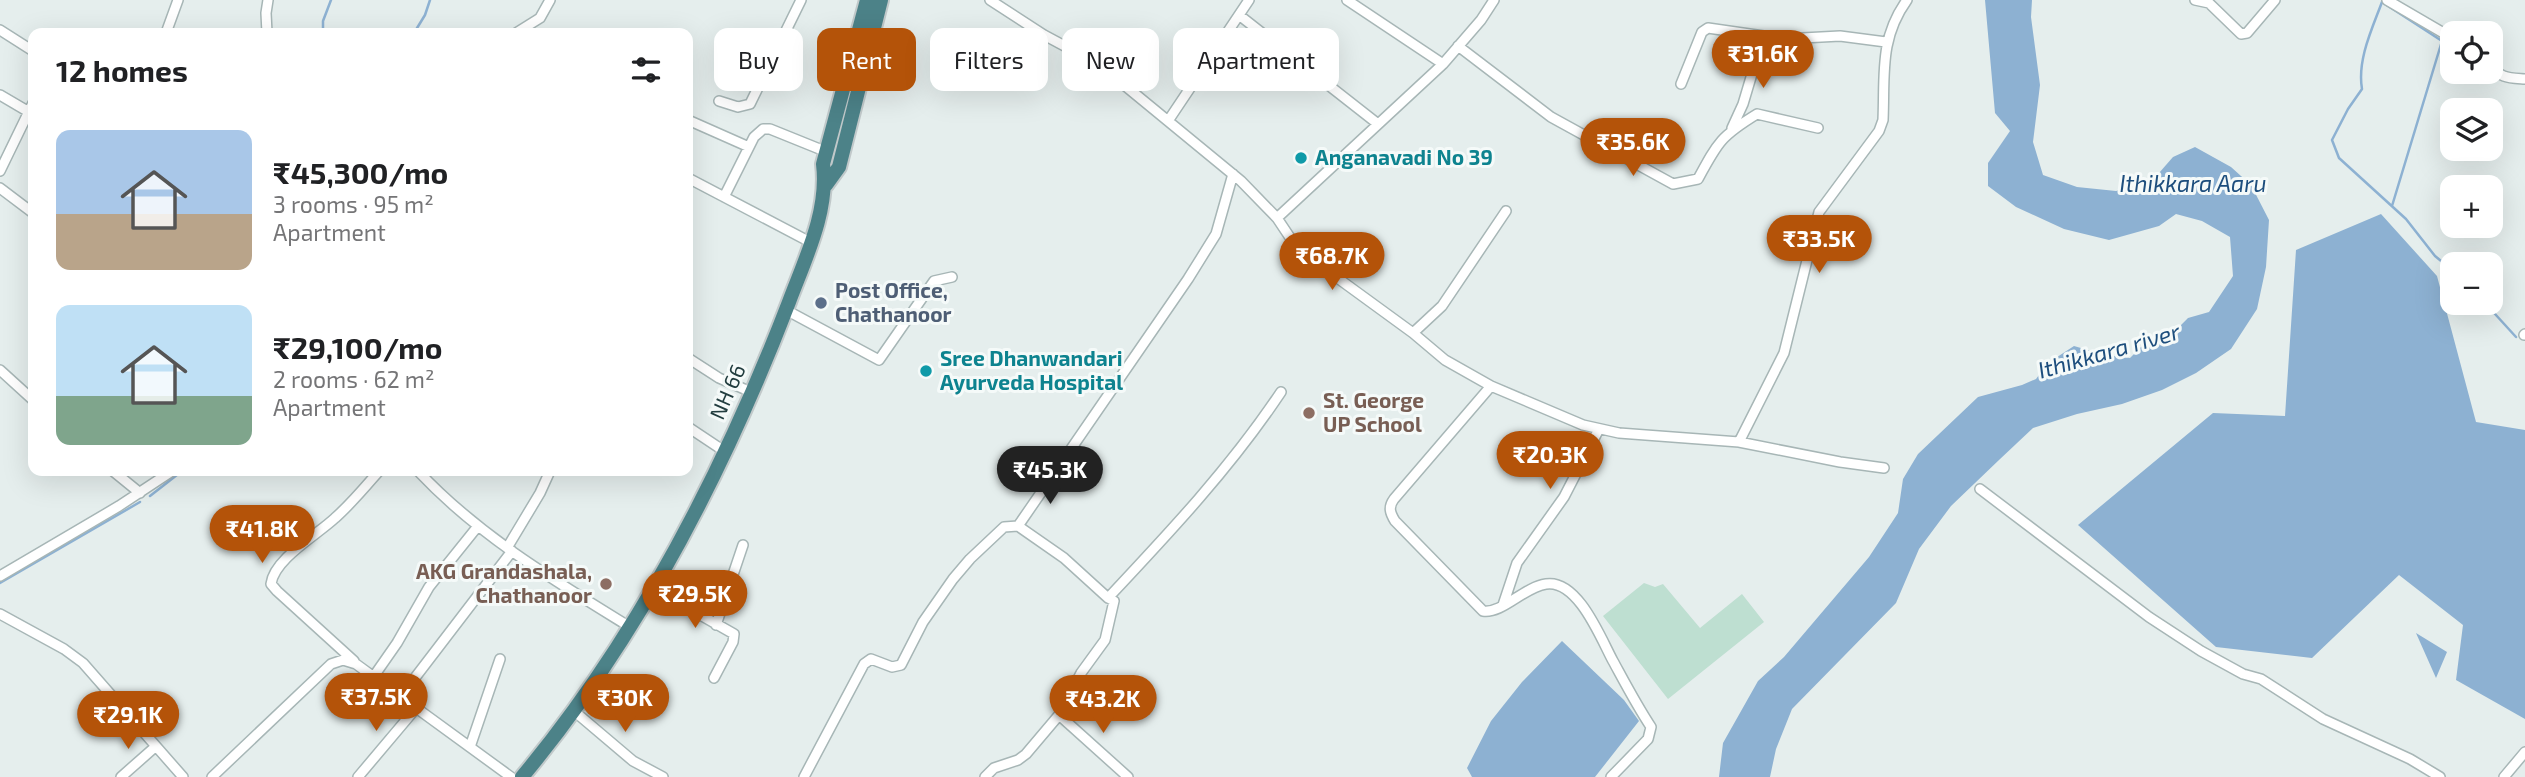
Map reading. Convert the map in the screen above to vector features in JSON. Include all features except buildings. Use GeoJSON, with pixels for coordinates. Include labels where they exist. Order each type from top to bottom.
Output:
{"type":"FeatureCollection","features":[{"type":"Feature","properties":{"kind":"highway","name":"NH 66"},"geometry":{"type":"LineString","coordinates":[[522,777],[557,735],[630,627],[686,529],[751,392],[812,243],[826,185],[823,164],[867,0]]}},
{"type":"Feature","properties":{"kind":"highway","name":"NH 66"},"geometry":{"type":"LineString","coordinates":[[826,185],[839,167],[881,0]]}},
{"type":"Feature","properties":{"kind":"street"},"geometry":{"type":"LineString","coordinates":[[168,28],[178,0]]}},
{"type":"Feature","properties":{"kind":"street"},"geometry":{"type":"LineString","coordinates":[[267,28],[268,0]]}},
{"type":"Feature","properties":{"kind":"street"},"geometry":{"type":"LineString","coordinates":[[524,28],[540,18],[550,0]]}},
{"type":"Feature","properties":{"kind":"street"},"geometry":{"type":"LineString","coordinates":[[719,101],[738,107],[750,104],[801,0]]}},
{"type":"Feature","properties":{"kind":"street"},"geometry":{"type":"LineString","coordinates":[[990,0],[1123,84],[1233,174],[1277,218],[1291,239],[1317,263],[1446,360],[1491,386],[1583,425],[1599,429],[1658,438],[1740,442],[1884,468]]}},
{"type":"Feature","properties":{"kind":"street"},"geometry":{"type":"LineString","coordinates":[[1168,121],[1249,0]]}},
{"type":"Feature","properties":{"kind":"street"},"geometry":{"type":"LineString","coordinates":[[1347,0],[1443,65]]}},
{"type":"Feature","properties":{"kind":"street"},"geometry":{"type":"LineString","coordinates":[[1277,218],[1443,65],[1494,0]]}},
{"type":"Feature","properties":{"kind":"street"},"geometry":{"type":"LineString","coordinates":[[1740,442],[1784,352],[1819,212],[1879,131],[1883,120],[1886,43],[1907,0]]}},
{"type":"Feature","properties":{"kind":"street"},"geometry":{"type":"LineString","coordinates":[[2195,0],[2209,3],[2241,34],[2246,33],[2275,0]]}},
{"type":"Feature","properties":{"kind":"street"},"geometry":{"type":"LineString","coordinates":[[2387,0],[2440,31]]}},
{"type":"Feature","properties":{"kind":"street"},"geometry":{"type":"LineString","coordinates":[[1239,15],[1378,124]]}},
{"type":"Feature","properties":{"kind":"street"},"geometry":{"type":"LineString","coordinates":[[1681,84],[1705,29],[1784,39],[1840,36],[1886,43]]}},
{"type":"Feature","properties":{"kind":"street"},"geometry":{"type":"LineString","coordinates":[[0,30],[28,48]]}},
{"type":"Feature","properties":{"kind":"street"},"geometry":{"type":"LineString","coordinates":[[1731,130],[1743,104],[1763,37]]}},
{"type":"Feature","properties":{"kind":"street"},"geometry":{"type":"LineString","coordinates":[[1458,46],[1551,117],[1673,184],[1698,179],[1718,142],[1731,130],[1757,114],[1818,128]]}},
{"type":"Feature","properties":{"kind":"street"},"geometry":{"type":"LineString","coordinates":[[2503,76],[2514,80],[2525,79]]}},
{"type":"Feature","properties":{"kind":"street"},"geometry":{"type":"LineString","coordinates":[[0,95],[28,107]]}},
{"type":"Feature","properties":{"kind":"street"},"geometry":{"type":"LineString","coordinates":[[0,172],[28,114]]}},
{"type":"Feature","properties":{"kind":"street"},"geometry":{"type":"LineString","coordinates":[[693,122],[749,147]]}},
{"type":"Feature","properties":{"kind":"street"},"geometry":{"type":"LineString","coordinates":[[724,197],[759,131],[767,128],[827,152]]}},
{"type":"Feature","properties":{"kind":"street"},"geometry":{"type":"LineString","coordinates":[[1018,526],[1201,259],[1216,234],[1233,174]]}},
{"type":"Feature","properties":{"kind":"street"},"geometry":{"type":"LineString","coordinates":[[693,181],[812,243]]}},
{"type":"Feature","properties":{"kind":"street"},"geometry":{"type":"LineString","coordinates":[[0,188],[28,209]]}},
{"type":"Feature","properties":{"kind":"street"},"geometry":{"type":"LineString","coordinates":[[1413,333],[1442,306],[1506,211]]}},
{"type":"Feature","properties":{"kind":"street"},"geometry":{"type":"LineString","coordinates":[[786,310],[879,360],[934,281],[952,277]]}},
{"type":"Feature","properties":{"kind":"street"},"geometry":{"type":"LineString","coordinates":[[693,361],[751,392]]}},
{"type":"Feature","properties":{"kind":"street"},"geometry":{"type":"LineString","coordinates":[[0,370],[28,395]]}},
{"type":"Feature","properties":{"kind":"street"},"geometry":{"type":"LineString","coordinates":[[1491,386],[1394,499],[1390,508],[1395,521],[1479,608],[1487,612],[1531,587],[1551,583],[1568,590],[1594,620],[1613,661],[1651,727],[1648,739],[1612,777]]}},
{"type":"Feature","properties":{"kind":"street"},"geometry":{"type":"LineString","coordinates":[[1108,598],[1191,510],[1281,392]]}},
{"type":"Feature","properties":{"kind":"street"},"geometry":{"type":"LineString","coordinates":[[1503,605],[1517,563],[1564,497],[1599,429]]}},
{"type":"Feature","properties":{"kind":"street"},"geometry":{"type":"LineString","coordinates":[[693,430],[724,451]]}},
{"type":"Feature","properties":{"kind":"street"},"geometry":{"type":"LineString","coordinates":[[119,476],[139,493]]}},
{"type":"Feature","properties":{"kind":"street"},"geometry":{"type":"LineString","coordinates":[[0,576],[165,476]]}},
{"type":"Feature","properties":{"kind":"street"},"geometry":{"type":"LineString","coordinates":[[374,476],[335,518],[288,558],[277,570],[271,584],[356,664],[511,777]]}},
{"type":"Feature","properties":{"kind":"street"},"geometry":{"type":"LineString","coordinates":[[423,476],[478,526],[537,570],[630,627]]}},
{"type":"Feature","properties":{"kind":"street"},"geometry":{"type":"LineString","coordinates":[[401,696],[509,549],[548,476]]}},
{"type":"Feature","properties":{"kind":"street"},"geometry":{"type":"LineString","coordinates":[[1980,489],[2150,617],[2201,651],[2243,674],[2261,679],[2323,719],[2410,759],[2440,777]]}},
{"type":"Feature","properties":{"kind":"street"},"geometry":{"type":"LineString","coordinates":[[374,676],[397,643],[429,587],[478,526]]}},
{"type":"Feature","properties":{"kind":"street"},"geometry":{"type":"LineString","coordinates":[[804,777],[863,664],[871,659],[892,667],[901,665],[923,622],[953,579],[1004,527],[1018,526],[1064,558],[1114,601],[1105,640],[1080,673],[1059,715],[1018,761],[994,768],[985,777]]}},
{"type":"Feature","properties":{"kind":"street"},"geometry":{"type":"LineString","coordinates":[[716,625],[743,545]]}},
{"type":"Feature","properties":{"kind":"street"},"geometry":{"type":"LineString","coordinates":[[653,587],[734,634],[735,637],[714,678]]}},
{"type":"Feature","properties":{"kind":"street"},"geometry":{"type":"LineString","coordinates":[[0,614],[65,649],[83,663],[183,777]]}},
{"type":"Feature","properties":{"kind":"street"},"geometry":{"type":"LineString","coordinates":[[470,747],[500,659]]}},
{"type":"Feature","properties":{"kind":"street"},"geometry":{"type":"LineString","coordinates":[[212,777],[331,664],[340,660],[356,664]]}},
{"type":"Feature","properties":{"kind":"street"},"geometry":{"type":"LineString","coordinates":[[358,777],[416,707]]}},
{"type":"Feature","properties":{"kind":"street"},"geometry":{"type":"LineString","coordinates":[[574,710],[634,761],[663,777]]}},
{"type":"Feature","properties":{"kind":"street"},"geometry":{"type":"LineString","coordinates":[[1059,715],[1128,777]]}},
{"type":"Feature","properties":{"kind":"street"},"geometry":{"type":"LineString","coordinates":[[121,777],[155,747]]}},
{"type":"Feature","properties":{"kind":"street"},"geometry":{"type":"LineString","coordinates":[[2504,777],[2525,752]]}},
{"type":"Feature","properties":{"kind":"green space"},"geometry":{"type":"Polygon","coordinates":[[[1644,583],[1655,587],[1663,584],[1700,628],[1742,594],[1764,622],[1668,699],[1603,616],[1644,583]]]}},
{"type":"Feature","properties":{"kind":"water","name":"Ithikkara Aaru"},"geometry":{"type":"Polygon","coordinates":[[[1985,0],[2032,0],[2031,17],[2040,85],[2033,142],[2043,175],[2077,187],[2116,191],[2152,181],[2173,157],[2195,147],[2231,167],[2251,185],[2269,220],[2266,267],[2257,309],[2231,349],[2196,373],[2162,390],[2122,404],[2033,428],[1951,506],[1919,549],[1896,603],[1792,709],[1776,749],[1770,777],[1719,777],[1723,743],[1758,681],[1784,657],[1869,557],[1898,513],[1903,479],[1918,454],[1978,397],[2036,379],[2048,363],[2074,346],[2105,355],[2130,358],[2147,341],[2175,331],[2188,318],[2209,312],[2233,276],[2230,237],[2202,221],[2176,214],[2159,226],[2109,240],[2064,229],[2016,207],[1988,186],[1988,163],[2010,131],[1995,113],[1985,0]]]}},
{"type":"Feature","properties":{"kind":"water"},"geometry":{"type":"Polygon","coordinates":[[[2381,214],[2437,276],[2440,287],[2440,315],[2447,315],[2476,422],[2525,430],[2525,719],[2456,680],[2463,625],[2399,575],[2312,658],[2216,647],[2078,525],[2213,413],[2285,416],[2296,250],[2381,214]]]}},
{"type":"Feature","properties":{"kind":"water"},"geometry":{"type":"Polygon","coordinates":[[[2416,633],[2447,652],[2436,678],[2416,633]]]}},
{"type":"Feature","properties":{"kind":"water"},"geometry":{"type":"Polygon","coordinates":[[[1562,641],[1624,700],[1639,721],[1595,777],[1472,777],[1467,768],[1491,721],[1522,682],[1562,641]]]}},
{"type":"Feature","properties":{"kind":"waterway"},"geometry":{"type":"LineString","coordinates":[[323,28],[331,0]]}},
{"type":"Feature","properties":{"kind":"waterway"},"geometry":{"type":"LineString","coordinates":[[417,28],[430,0]]}},
{"type":"Feature","properties":{"kind":"waterway"},"geometry":{"type":"LineString","coordinates":[[2392,206],[2442,41],[2382,2],[2363,56],[2362,89],[2332,140],[2339,158],[2406,219],[2440,260]]}},
{"type":"Feature","properties":{"kind":"waterway"},"geometry":{"type":"LineString","coordinates":[[2496,315],[2516,337]]}},
{"type":"Feature","properties":{"kind":"waterway"},"geometry":{"type":"LineString","coordinates":[[150,496],[176,476]]}},
{"type":"Feature","properties":{"kind":"waterway"},"geometry":{"type":"LineString","coordinates":[[0,583],[140,502]]}},
{"type":"Feature","properties":{"kind":"place","name":"Anganavadi No 39"},"geometry":{"type":"Point","coordinates":[1301,158]}},
{"type":"Feature","properties":{"kind":"place","name":"Post Office, Chathanoor"},"geometry":{"type":"Point","coordinates":[821,303]}},
{"type":"Feature","properties":{"kind":"place","name":"Sree Dhanwandari Ayurveda Hospital"},"geometry":{"type":"Point","coordinates":[926,371]}},
{"type":"Feature","properties":{"kind":"place","name":"St. George UP School"},"geometry":{"type":"Point","coordinates":[1309,413]}},
{"type":"Feature","properties":{"kind":"place","name":"AKG Grandashala, Chathanoor"},"geometry":{"type":"Point","coordinates":[606,584]}},
{"type":"Feature","properties":{"kind":"water label","name":"Ithikkara river"},"geometry":{"type":"Point","coordinates":[2109,351]}}]}
